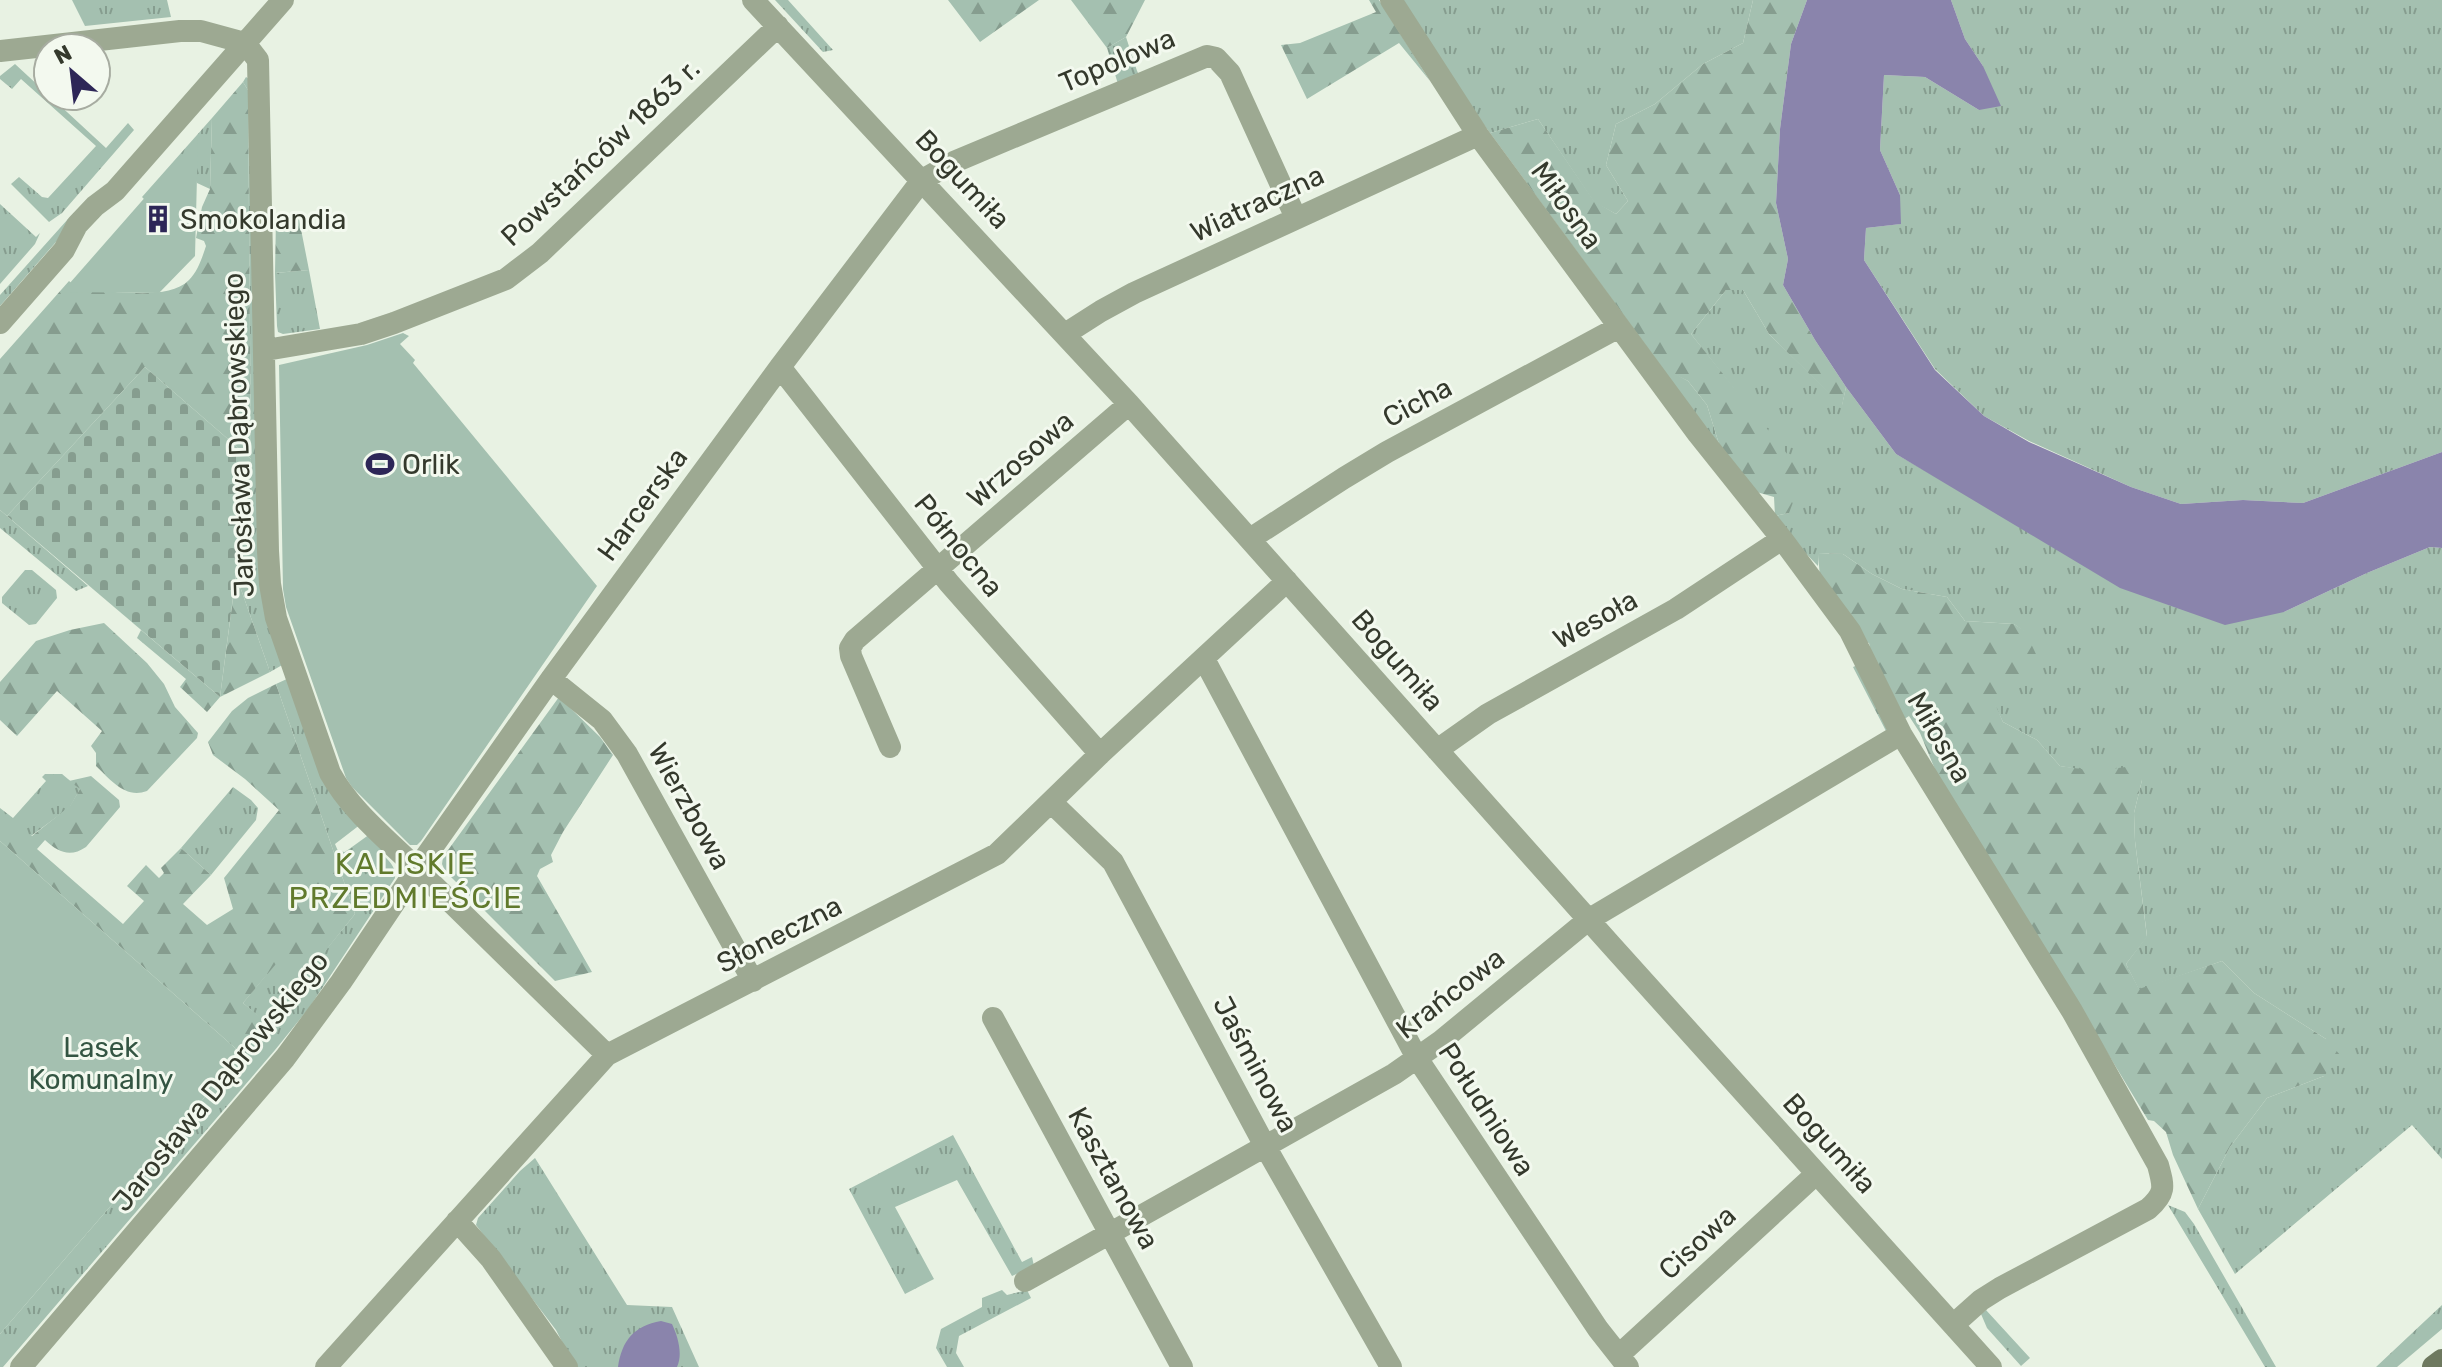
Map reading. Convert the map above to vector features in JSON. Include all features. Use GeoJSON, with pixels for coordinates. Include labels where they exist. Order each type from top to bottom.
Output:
{"type":"FeatureCollection","features":[{"type":"Feature","properties":{"kind":"main road"},"geometry":{"type":"LineString","coordinates":[[2434,1367],[2442,1361]]}},
{"type":"Feature","properties":{"kind":"street"},"geometry":{"type":"LineString","coordinates":[[0,323],[64,250],[77,225],[115,191],[283,0]]}},
{"type":"Feature","properties":{"kind":"street","name":"Bogumiła"},"geometry":{"type":"LineString","coordinates":[[753,0],[1129,404],[1991,1367]]}},
{"type":"Feature","properties":{"kind":"street","name":"Miłosna"},"geometry":{"type":"LineString","coordinates":[[1391,0],[1478,135],[1698,434],[1850,631],[1901,734],[2072,1011],[2158,1165],[2164,1184],[2160,1198],[2148,1209],[2000,1288],[1953,1325]]}},
{"type":"Feature","properties":{"kind":"street","name":"Powstańców 1863 r."},"geometry":{"type":"LineString","coordinates":[[266,350],[361,334],[453,302],[506,279],[540,253],[778,26]]}},
{"type":"Feature","properties":{"kind":"street"},"geometry":{"type":"LineString","coordinates":[[0,51],[180,31],[201,31],[245,43]]}},
{"type":"Feature","properties":{"kind":"street","name":"Jarosława Dąbrowskiego"},"geometry":{"type":"LineString","coordinates":[[21,1367],[285,1058],[417,869],[353,806],[330,773],[276,618],[269,569],[258,60],[245,43]]}},
{"type":"Feature","properties":{"kind":"street","name":"Topolowa"},"geometry":{"type":"LineString","coordinates":[[922,180],[954,162],[1207,56],[1216,58],[1230,73],[1296,218]]}},
{"type":"Feature","properties":{"kind":"street","name":"Wiatraczna"},"geometry":{"type":"LineString","coordinates":[[1065,334],[1134,293],[1478,135]]}},
{"type":"Feature","properties":{"kind":"street","name":"Harcerska"},"geometry":{"type":"LineString","coordinates":[[417,869],[551,679],[922,180]]}},
{"type":"Feature","properties":{"kind":"street","name":"Cicha"},"geometry":{"type":"LineString","coordinates":[[1250,539],[1387,452],[1619,327]]}},
{"type":"Feature","properties":{"kind":"street","name":"Północna"},"geometry":{"type":"LineString","coordinates":[[780,367],[939,568],[1100,754]]}},
{"type":"Feature","properties":{"kind":"street","name":"Wrzosowa"},"geometry":{"type":"LineString","coordinates":[[890,747],[851,656],[850,648],[855,640],[1129,404]]}},
{"type":"Feature","properties":{"kind":"street","name":"Wesoła"},"geometry":{"type":"LineString","coordinates":[[1437,750],[1488,714],[1676,609],[1782,539]]}},
{"type":"Feature","properties":{"kind":"street","name":"Słoneczna"},"geometry":{"type":"LineString","coordinates":[[333,1364],[607,1055],[997,854],[1287,581]]}},
{"type":"Feature","properties":{"kind":"street","name":"Południowa"},"geometry":{"type":"LineString","coordinates":[[1204,659],[1417,1058],[1623,1361]]}},
{"type":"Feature","properties":{"kind":"street","name":"Wierzbowa"},"geometry":{"type":"LineString","coordinates":[[551,679],[602,720],[627,754],[753,981]]}},
{"type":"Feature","properties":{"kind":"street","name":"Krańcowa"},"geometry":{"type":"LineString","coordinates":[[1025,1281],[1394,1074],[1441,1041],[1588,920],[1901,734]]}},
{"type":"Feature","properties":{"kind":"street","name":"Jaśminowa"},"geometry":{"type":"LineString","coordinates":[[1052,803],[1113,862],[1265,1146],[1391,1367]]}},
{"type":"Feature","properties":{"kind":"street"},"geometry":{"type":"LineString","coordinates":[[417,869],[607,1055]]}},
{"type":"Feature","properties":{"kind":"street","name":"Kasztanowa"},"geometry":{"type":"LineString","coordinates":[[993,1018],[1182,1367]]}},
{"type":"Feature","properties":{"kind":"street","name":"Cisowa"},"geometry":{"type":"LineString","coordinates":[[1623,1361],[1816,1174]]}},
{"type":"Feature","properties":{"kind":"street"},"geometry":{"type":"LineString","coordinates":[[457,1221],[491,1259],[567,1367]]}},
{"type":"Feature","properties":{"kind":"green space"},"geometry":{"type":"Polygon","coordinates":[[[72,0],[167,0],[171,17],[85,26],[72,0]]]}},
{"type":"Feature","properties":{"kind":"green space"},"geometry":{"type":"Polygon","coordinates":[[[775,0],[788,0],[833,50],[823,52],[775,0]]]}},
{"type":"Feature","properties":{"kind":"green space"},"geometry":{"type":"Polygon","coordinates":[[[948,0],[1039,0],[980,42],[948,0]]]}},
{"type":"Feature","properties":{"kind":"green space"},"geometry":{"type":"Polygon","coordinates":[[[1071,0],[1145,0],[1126,37],[1107,48],[1071,0]]]}},
{"type":"Feature","properties":{"kind":"green space"},"geometry":{"type":"Polygon","coordinates":[[[1369,0],[1379,0],[1430,81],[1399,43],[1307,99],[1281,45],[1300,43],[1376,12],[1369,0]]]}},
{"type":"Feature","properties":{"kind":"green space"},"geometry":{"type":"Polygon","coordinates":[[[1391,0],[1753,0],[1743,43],[1703,64],[1655,104],[1616,124],[1606,165],[1628,201],[1616,214],[1594,202],[1538,119],[1490,133],[1391,0]]]}},
{"type":"Feature","properties":{"kind":"green space"},"geometry":{"type":"Polygon","coordinates":[[[1753,0],[1807,0],[1791,44],[1780,129],[1776,203],[1788,259],[1783,285],[1846,387],[1842,406],[1769,334],[1743,290],[1726,290],[1691,334],[1800,470],[1798,489],[1789,513],[1775,516],[1774,497],[1753,491],[1719,444],[1707,405],[1688,381],[1663,369],[1490,133],[1538,119],[1594,201],[1616,214],[1628,201],[1606,165],[1616,124],[1655,104],[1703,64],[1743,43],[1753,0]]]}},
{"type":"Feature","properties":{"kind":"green space"},"geometry":{"type":"Polygon","coordinates":[[[1951,0],[2442,0],[2442,452],[2303,503],[2243,500],[2181,504],[2131,487],[2029,441],[1984,416],[1935,369],[1864,260],[1866,228],[1900,224],[1900,195],[1880,150],[1884,75],[1925,77],[1979,110],[1983,66],[1965,39],[1951,0]]]}},
{"type":"Feature","properties":{"kind":"green space"},"geometry":{"type":"Polygon","coordinates":[[[1126,37],[1139,77],[1118,84],[1107,48],[1126,37]]]}},
{"type":"Feature","properties":{"kind":"green space"},"geometry":{"type":"Polygon","coordinates":[[[15,64],[32,80],[32,89],[21,79],[12,89],[0,76],[15,64]]]}},
{"type":"Feature","properties":{"kind":"green space"},"geometry":{"type":"Polygon","coordinates":[[[246,77],[249,79],[284,664],[270,672],[236,575],[251,459],[248,90],[243,82],[246,77]]]}},
{"type":"Feature","properties":{"kind":"green space"},"geometry":{"type":"Polygon","coordinates":[[[243,82],[248,90],[251,459],[145,367],[7,516],[0,510],[0,359],[69,281],[82,292],[153,293],[179,287],[189,280],[206,246],[204,241],[196,238],[202,207],[210,189],[212,118],[243,82]]]}},
{"type":"Feature","properties":{"kind":"green space"},"geometry":{"type":"Polygon","coordinates":[[[58,112],[67,112],[106,148],[128,123],[134,130],[62,213],[49,222],[11,184],[19,177],[42,197],[48,198],[96,146],[58,112]]]}},
{"type":"Feature","properties":{"kind":"green space"},"geometry":{"type":"Polygon","coordinates":[[[212,118],[210,189],[197,183],[189,163],[145,200],[142,197],[212,118]]]}},
{"type":"Feature","properties":{"kind":"green space"},"geometry":{"type":"Polygon","coordinates":[[[198,137],[195,256],[159,293],[62,292],[198,137]]]}},
{"type":"Feature","properties":{"kind":"green space"},"geometry":{"type":"Polygon","coordinates":[[[0,204],[36,237],[40,233],[35,244],[0,284],[0,204]]]}},
{"type":"Feature","properties":{"kind":"green space"},"geometry":{"type":"Polygon","coordinates":[[[298,214],[309,270],[275,273],[276,218],[298,214]]]}},
{"type":"Feature","properties":{"kind":"green space"},"geometry":{"type":"Polygon","coordinates":[[[68,219],[76,219],[0,306],[0,295],[68,219]]]}},
{"type":"Feature","properties":{"kind":"green space"},"geometry":{"type":"Polygon","coordinates":[[[309,270],[320,329],[278,332],[275,273],[309,270]]]}},
{"type":"Feature","properties":{"kind":"green space"},"geometry":{"type":"Polygon","coordinates":[[[1726,290],[1743,290],[1769,334],[1842,405],[1846,387],[1896,454],[1969,496],[2284,612],[2430,547],[2442,548],[2442,1159],[2412,1125],[2235,1274],[2198,1209],[2230,1147],[2267,1098],[2324,1076],[2326,1039],[2254,993],[2222,961],[2139,990],[2126,964],[2147,936],[2134,813],[2142,780],[2060,766],[2037,740],[2003,722],[1992,700],[2025,632],[2014,624],[1965,621],[1947,597],[1902,589],[1872,574],[1843,554],[1819,553],[1818,566],[1793,540],[1775,516],[1789,513],[1764,427],[1691,334],[1726,290]]]}},
{"type":"Feature","properties":{"kind":"green space"},"geometry":{"type":"Polygon","coordinates":[[[403,333],[409,336],[400,344],[415,360],[413,363],[597,586],[417,845],[410,845],[346,778],[286,607],[283,589],[279,365],[367,345],[403,333]]]}},
{"type":"Feature","properties":{"kind":"green space"},"geometry":{"type":"Polygon","coordinates":[[[1655,363],[1688,381],[1707,405],[1719,444],[1655,363]]]}},
{"type":"Feature","properties":{"kind":"green space"},"geometry":{"type":"Polygon","coordinates":[[[145,367],[251,459],[220,697],[7,516],[145,367]]]}},
{"type":"Feature","properties":{"kind":"green space"},"geometry":{"type":"Polygon","coordinates":[[[0,510],[88,586],[76,591],[0,528],[0,510]]]}},
{"type":"Feature","properties":{"kind":"green space"},"geometry":{"type":"Polygon","coordinates":[[[1818,553],[1843,554],[1872,574],[1902,589],[1947,597],[1965,621],[2014,624],[2025,631],[2043,669],[1993,700],[2003,722],[2037,740],[2060,766],[2096,771],[2133,766],[2142,780],[2134,813],[2147,937],[2126,964],[2139,989],[2222,961],[2254,993],[2326,1039],[2341,1056],[2324,1076],[2267,1098],[2230,1147],[2198,1209],[2166,1132],[2154,1121],[2148,1120],[2015,900],[1944,791],[1920,733],[1909,716],[1886,731],[1853,667],[1866,661],[1871,653],[1869,643],[1864,642],[1820,578],[1818,553]]]}},
{"type":"Feature","properties":{"kind":"green space"},"geometry":{"type":"Polygon","coordinates":[[[25,570],[32,570],[56,590],[57,598],[36,624],[29,625],[2,603],[2,597],[25,570]]]}},
{"type":"Feature","properties":{"kind":"green space"},"geometry":{"type":"Polygon","coordinates":[[[236,575],[270,672],[220,697],[236,575]]]}},
{"type":"Feature","properties":{"kind":"green space"},"geometry":{"type":"Polygon","coordinates":[[[104,623],[147,663],[164,684],[175,707],[198,733],[197,738],[147,791],[139,793],[125,790],[96,766],[96,753],[91,746],[102,731],[57,691],[17,736],[0,720],[0,682],[36,641],[104,623]]]}},
{"type":"Feature","properties":{"kind":"green space"},"geometry":{"type":"Polygon","coordinates":[[[141,630],[220,697],[207,712],[180,687],[186,679],[137,638],[141,630]]]}},
{"type":"Feature","properties":{"kind":"green space"},"geometry":{"type":"Polygon","coordinates":[[[289,678],[361,824],[335,844],[338,851],[345,852],[370,834],[383,849],[381,853],[393,867],[395,878],[309,1008],[0,1367],[0,1334],[266,1023],[243,1003],[276,963],[299,983],[355,914],[276,684],[289,678]]]}},
{"type":"Feature","properties":{"kind":"green space"},"geometry":{"type":"Polygon","coordinates":[[[276,684],[355,914],[299,984],[276,964],[243,1003],[266,1022],[242,1054],[0,841],[0,836],[32,836],[70,806],[80,789],[69,781],[91,776],[119,800],[120,807],[86,847],[69,853],[45,840],[37,849],[123,924],[144,901],[127,886],[146,865],[159,878],[164,873],[161,868],[181,848],[211,875],[183,904],[207,925],[233,909],[224,878],[279,810],[213,755],[208,742],[232,711],[248,698],[276,684]]]}},
{"type":"Feature","properties":{"kind":"green space"},"geometry":{"type":"Polygon","coordinates":[[[559,697],[600,737],[613,755],[563,832],[551,855],[553,862],[540,869],[537,876],[592,972],[555,981],[445,871],[442,864],[443,857],[559,697]]]}},
{"type":"Feature","properties":{"kind":"green space"},"geometry":{"type":"Polygon","coordinates":[[[45,774],[62,774],[80,789],[70,807],[31,836],[0,836],[0,808],[13,818],[46,781],[42,777],[45,774]]]}},
{"type":"Feature","properties":{"kind":"green space"},"geometry":{"type":"Polygon","coordinates":[[[233,787],[258,808],[256,820],[211,875],[181,848],[233,787]]]}},
{"type":"Feature","properties":{"kind":"green space","name":"Lasek Komunalny"},"geometry":{"type":"Polygon","coordinates":[[[0,841],[242,1054],[0,1334],[0,841]]]}},
{"type":"Feature","properties":{"kind":"green space"},"geometry":{"type":"Polygon","coordinates":[[[953,1135],[1022,1262],[1032,1257],[1034,1266],[1012,1276],[957,1180],[895,1207],[934,1279],[905,1294],[849,1189],[953,1135]]]}},
{"type":"Feature","properties":{"kind":"green space"},"geometry":{"type":"Polygon","coordinates":[[[535,1158],[627,1305],[672,1307],[699,1367],[575,1367],[556,1330],[476,1225],[478,1218],[535,1158]]]}},
{"type":"Feature","properties":{"kind":"green space"},"geometry":{"type":"Polygon","coordinates":[[[2168,1205],[2185,1212],[2194,1224],[2276,1367],[2265,1367],[2168,1205]]]}},
{"type":"Feature","properties":{"kind":"green space"},"geometry":{"type":"Polygon","coordinates":[[[1002,1290],[1007,1295],[1027,1290],[1031,1298],[959,1336],[956,1353],[964,1367],[947,1367],[936,1348],[941,1329],[982,1307],[982,1298],[1002,1290]]]}},
{"type":"Feature","properties":{"kind":"green space"},"geometry":{"type":"Polygon","coordinates":[[[2442,1305],[2442,1329],[2397,1367],[2376,1367],[2442,1305]]]}},
{"type":"Feature","properties":{"kind":"green space"},"geometry":{"type":"Polygon","coordinates":[[[1986,1310],[2030,1358],[2021,1366],[1987,1328],[1981,1314],[1986,1310]]]}},
{"type":"Feature","properties":{"kind":"shaded area"},"geometry":{"type":"Polygon","coordinates":[[[1807,0],[1951,0],[1965,39],[1983,66],[2001,106],[1979,110],[1925,77],[1884,75],[1880,150],[1900,195],[1901,224],[1866,228],[1864,260],[1935,370],[1984,416],[2029,442],[2131,487],[2181,504],[2243,500],[2303,503],[2442,452],[2442,548],[2430,547],[2284,612],[2225,625],[2120,588],[1896,454],[1846,387],[1783,285],[1788,259],[1776,203],[1780,129],[1791,44],[1807,0]]]}},
{"type":"Feature","properties":{"kind":"shaded area"},"geometry":{"type":"Polygon","coordinates":[[[661,1321],[672,1324],[676,1334],[680,1351],[677,1367],[618,1367],[631,1336],[643,1326],[661,1321]]]}},
{"type":"Feature","properties":{"kind":"place","name":"Smokolandia"},"geometry":{"type":"Point","coordinates":[158,219]}},
{"type":"Feature","properties":{"kind":"place","name":"Orlik"},"geometry":{"type":"Point","coordinates":[380,464]}},
{"type":"Feature","properties":{"kind":"district","name":"KALISKIE PRZEDMIEŚCIE"},"geometry":{"type":"Point","coordinates":[406,881]}}]}
